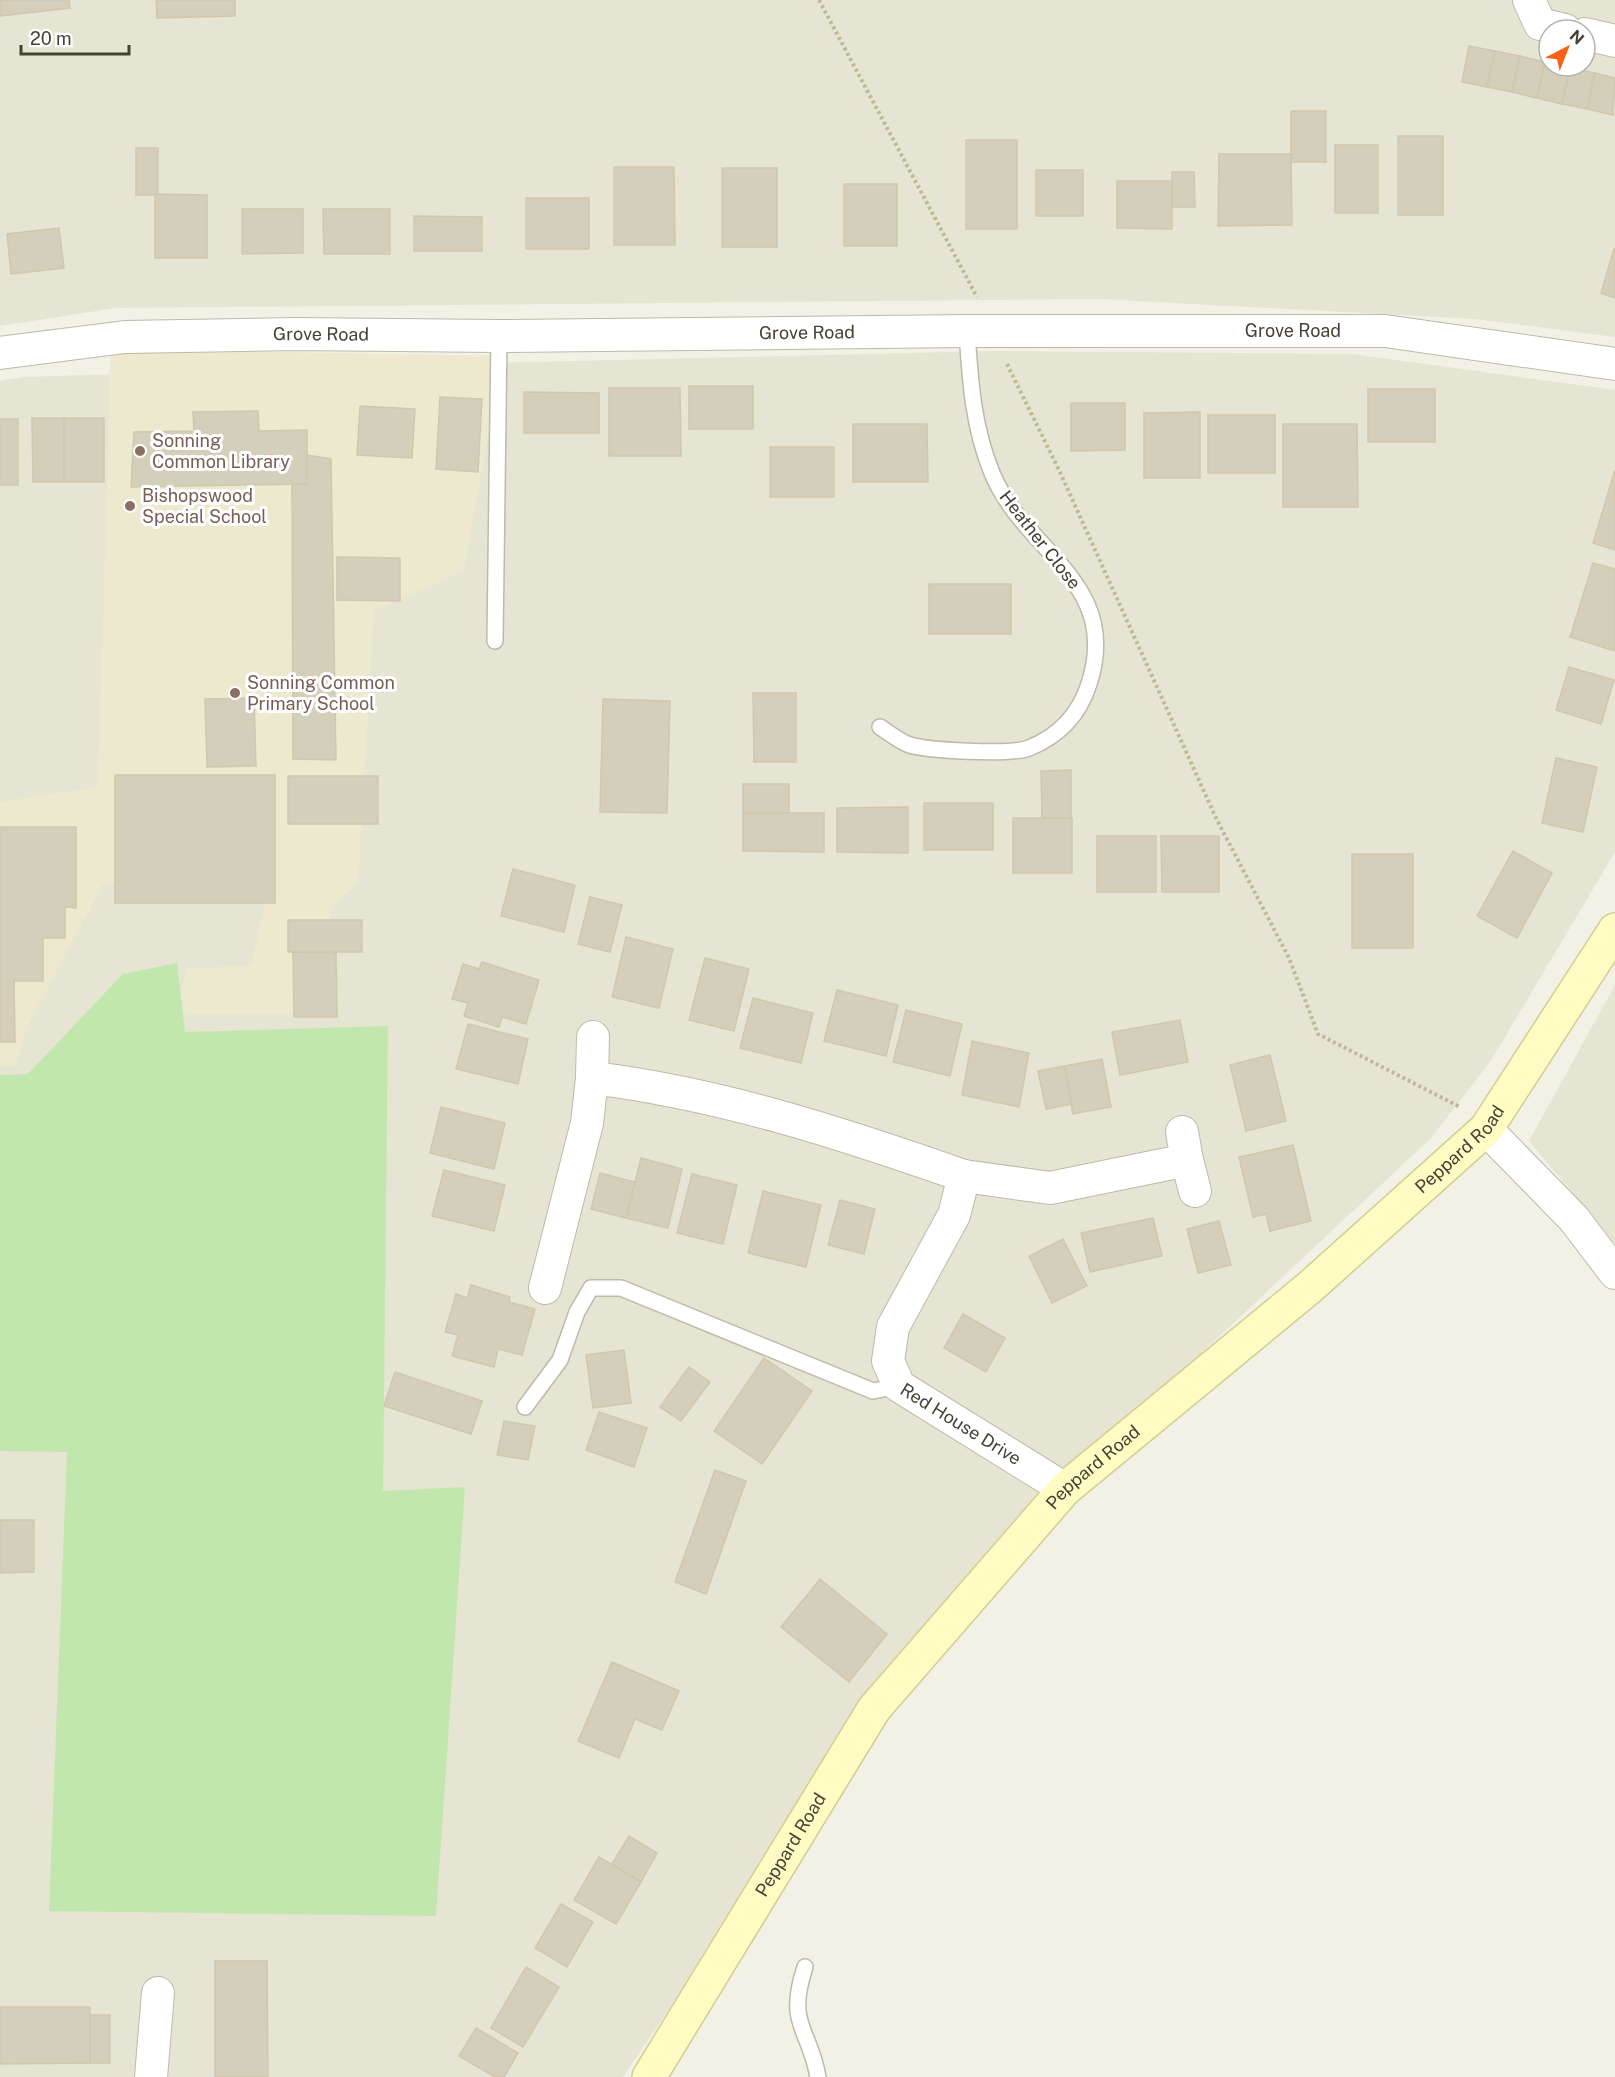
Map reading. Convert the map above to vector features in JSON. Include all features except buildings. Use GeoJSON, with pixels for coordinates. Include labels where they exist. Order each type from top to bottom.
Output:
{"type":"FeatureCollection","features":[{"type":"Feature","properties":{"kind":"main road","name":"Peppard Road"},"geometry":{"type":"LineString","coordinates":[[649,2077],[874,1709],[1065,1489],[1310,1287],[1490,1124],[1615,930]]}},
{"type":"Feature","properties":{"kind":"street"},"geometry":{"type":"LineString","coordinates":[[1529,0],[1537,18]]}},
{"type":"Feature","properties":{"kind":"street"},"geometry":{"type":"LineString","coordinates":[[1597,37],[1615,41]]}},
{"type":"Feature","properties":{"kind":"street","name":"Grove Road"},"geometry":{"type":"LineString","coordinates":[[0,353],[126,337],[294,334],[499,336],[979,331],[1385,331],[1615,364]]}},
{"type":"Feature","properties":{"kind":"street"},"geometry":{"type":"LineString","coordinates":[[545,1288],[587,1123],[592,1078],[593,1037]]}},
{"type":"Feature","properties":{"kind":"street"},"geometry":{"type":"LineString","coordinates":[[592,1078],[645,1084],[846,1135],[964,1176],[1050,1188],[1185,1146],[1196,1191]]}},
{"type":"Feature","properties":{"kind":"street"},"geometry":{"type":"LineString","coordinates":[[1490,1124],[1574,1220],[1615,1273]]}},
{"type":"Feature","properties":{"kind":"street","name":"Red House Drive"},"geometry":{"type":"LineString","coordinates":[[964,1176],[954,1215],[893,1327],[888,1361],[899,1386],[1065,1489]]}},
{"type":"Feature","properties":{"kind":"street"},"geometry":{"type":"LineString","coordinates":[[152,2077],[158,1993]]}},
{"type":"Feature","properties":{"kind":"lane","name":"Heather Close"},"geometry":{"type":"LineString","coordinates":[[880,728],[909,744],[1000,753],[1027,749],[1051,738],[1070,721],[1084,699],[1091,677],[1096,653],[1095,630],[1088,607],[1075,581],[1011,508],[993,475],[979,437],[971,392],[979,331]]}},
{"type":"Feature","properties":{"kind":"lane"},"geometry":{"type":"LineString","coordinates":[[495,641],[499,336]]}},
{"type":"Feature","properties":{"kind":"lane"},"geometry":{"type":"LineString","coordinates":[[525,1407],[560,1360],[577,1312],[591,1288],[621,1288],[873,1391],[899,1386]]}},
{"type":"Feature","properties":{"kind":"lane"},"geometry":{"type":"LineString","coordinates":[[805,1967],[797,1991],[797,2016],[818,2077]]}},
{"type":"Feature","properties":{"kind":"path"},"geometry":{"type":"LineString","coordinates":[[819,0],[980,302],[979,331],[1059,470],[1216,818],[1289,958],[1318,1034],[1490,1124]]}},
{"type":"Feature","properties":{"kind":"shaded area"},"geometry":{"type":"Polygon","coordinates":[[[0,0],[1615,0],[1615,337],[1475,319],[1100,299],[116,308],[0,326],[0,0]]]}},
{"type":"Feature","properties":{"kind":"shaded area","name":"Sonning Common Primary School"},"geometry":{"type":"Polygon","coordinates":[[[111,349],[502,356],[464,571],[374,611],[358,883],[331,907],[318,1014],[174,1015],[187,968],[251,966],[269,886],[103,884],[29,1023],[15,1066],[0,1065],[0,802],[98,787],[111,349]]]}},
{"type":"Feature","properties":{"kind":"shaded area"},"geometry":{"type":"Polygon","coordinates":[[[997,351],[1352,354],[1615,390],[1615,852],[1490,1062],[1430,1139],[1148,1403],[874,1709],[623,2077],[0,2077],[0,381],[23,377],[997,351]]]}},
{"type":"Feature","properties":{"kind":"shaded area"},"geometry":{"type":"Polygon","coordinates":[[[1615,985],[1615,1244],[1529,1141],[1615,985]]]}},
{"type":"Feature","properties":{"kind":"green space"},"geometry":{"type":"Polygon","coordinates":[[[177,963],[185,1032],[388,1026],[383,1491],[465,1487],[436,1916],[49,1911],[67,1452],[0,1451],[0,1075],[28,1074],[123,974],[177,963]]]}},
{"type":"Feature","properties":{"kind":"place","name":"Sonning Common Library"},"geometry":{"type":"Point","coordinates":[140,451]}},
{"type":"Feature","properties":{"kind":"place","name":"Bishopswood Special School"},"geometry":{"type":"Point","coordinates":[130,506]}},
{"type":"Feature","properties":{"kind":"place","name":"Sonning Common Primary School"},"geometry":{"type":"Point","coordinates":[235,693]}}]}
